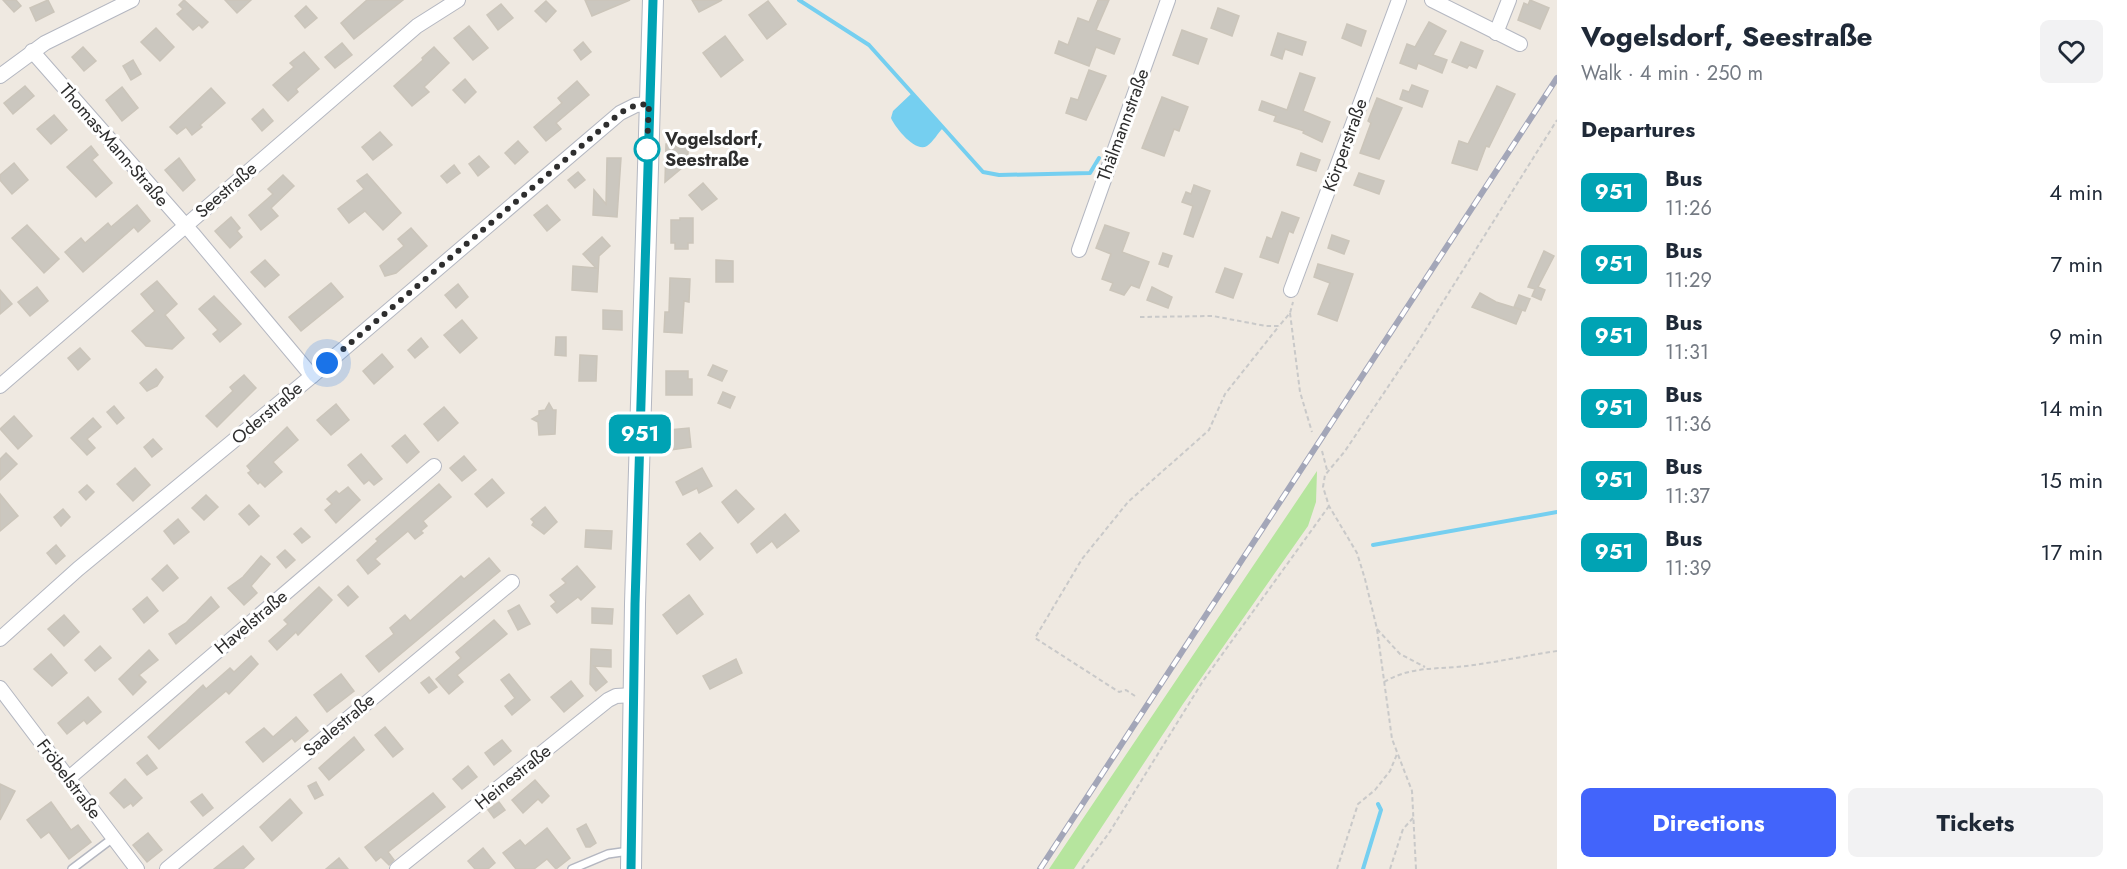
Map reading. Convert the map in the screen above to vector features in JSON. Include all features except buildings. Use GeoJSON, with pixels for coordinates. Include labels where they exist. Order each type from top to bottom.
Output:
{"type":"FeatureCollection","features":[{"type":"Feature","properties":{"kind":"main road"},"geometry":{"type":"LineString","coordinates":[[631,860],[633,695],[653,0]]}},
{"type":"Feature","properties":{"kind":"street"},"geometry":{"type":"LineString","coordinates":[[0,76],[32,51],[132,0]]}},
{"type":"Feature","properties":{"kind":"street","name":"Seestraße"},"geometry":{"type":"LineString","coordinates":[[0,386],[417,26],[458,0]]}},
{"type":"Feature","properties":{"kind":"street","name":"Thälmannstraße"},"geometry":{"type":"LineString","coordinates":[[1079,250],[1168,0]]}},
{"type":"Feature","properties":{"kind":"street","name":"Körperstraße"},"geometry":{"type":"LineString","coordinates":[[1292,290],[1399,0]]}},
{"type":"Feature","properties":{"kind":"street"},"geometry":{"type":"LineString","coordinates":[[1432,0],[1520,44]]}},
{"type":"Feature","properties":{"kind":"street"},"geometry":{"type":"LineString","coordinates":[[1496,33],[1509,0]]}},
{"type":"Feature","properties":{"kind":"street","name":"Thomas-Mann-Straße"},"geometry":{"type":"LineString","coordinates":[[32,51],[312,376]]}},
{"type":"Feature","properties":{"kind":"street","name":"Oderstraße"},"geometry":{"type":"LineString","coordinates":[[0,639],[85,564],[312,376],[620,113],[636,105],[649,104]]}},
{"type":"Feature","properties":{"kind":"street","name":"Havelstraße"},"geometry":{"type":"LineString","coordinates":[[69,778],[434,466]]}},
{"type":"Feature","properties":{"kind":"street","name":"Saalestraße"},"geometry":{"type":"LineString","coordinates":[[167,869],[512,582]]}},
{"type":"Feature","properties":{"kind":"street","name":"Fröbelstraße"},"geometry":{"type":"LineString","coordinates":[[0,688],[137,869]]}},
{"type":"Feature","properties":{"kind":"street","name":"Heinestraße"},"geometry":{"type":"LineString","coordinates":[[397,869],[608,700],[616,696],[633,695]]}},
{"type":"Feature","properties":{"kind":"lane"},"geometry":{"type":"LineString","coordinates":[[72,869],[113,838]]}},
{"type":"Feature","properties":{"kind":"lane"},"geometry":{"type":"LineString","coordinates":[[572,869],[608,854],[631,860]]}},
{"type":"Feature","properties":{"kind":"path"},"geometry":{"type":"LineString","coordinates":[[1327,470],[1345,451],[1416,345],[1557,120]]}},
{"type":"Feature","properties":{"kind":"path"},"geometry":{"type":"LineString","coordinates":[[1136,696],[1126,690],[1119,692],[1035,638],[1082,559],[1128,502],[1209,430],[1225,394],[1290,313],[1293,303],[1292,290]]}},
{"type":"Feature","properties":{"kind":"path"},"geometry":{"type":"LineString","coordinates":[[1290,313],[1300,392],[1312,432]]}},
{"type":"Feature","properties":{"kind":"path"},"geometry":{"type":"LineString","coordinates":[[1140,317],[1214,316],[1266,327],[1279,326]]}},
{"type":"Feature","properties":{"kind":"path"},"geometry":{"type":"LineString","coordinates":[[1322,451],[1327,470],[1323,487],[1329,506],[1357,553],[1377,629],[1392,739],[1412,791],[1416,869]]}},
{"type":"Feature","properties":{"kind":"path"},"geometry":{"type":"LineString","coordinates":[[1082,869],[1109,832],[1203,681],[1329,506]]}},
{"type":"Feature","properties":{"kind":"path"},"geometry":{"type":"LineString","coordinates":[[1377,629],[1400,654],[1426,668]]}},
{"type":"Feature","properties":{"kind":"path"},"geometry":{"type":"LineString","coordinates":[[1384,682],[1400,673],[1426,668],[1455,667],[1557,651]]}},
{"type":"Feature","properties":{"kind":"path"},"geometry":{"type":"LineString","coordinates":[[1337,869],[1358,804],[1375,790],[1390,771],[1397,754]]}},
{"type":"Feature","properties":{"kind":"path"},"geometry":{"type":"LineString","coordinates":[[1390,869],[1403,829],[1413,818]]}},
{"type":"Feature","properties":{"kind":"green space"},"geometry":{"type":"Polygon","coordinates":[[[1317,471],[1316,502],[1308,526],[1183,704],[1074,869],[1049,869],[1317,471]]]}},
{"type":"Feature","properties":{"kind":"water"},"geometry":{"type":"Polygon","coordinates":[[[912,93],[943,128],[927,146],[922,147],[911,143],[891,118],[893,111],[912,93]]]}},
{"type":"Feature","properties":{"kind":"waterway"},"geometry":{"type":"LineString","coordinates":[[799,0],[869,45],[983,172],[999,175],[1090,173],[1099,158]]}},
{"type":"Feature","properties":{"kind":"waterway"},"geometry":{"type":"LineString","coordinates":[[1373,545],[1557,512]]}},
{"type":"Feature","properties":{"kind":"waterway"},"geometry":{"type":"LineString","coordinates":[[1363,869],[1381,810],[1378,804]]}},
{"type":"Feature","properties":{"kind":"railway"},"geometry":{"type":"LineString","coordinates":[[1040,869],[1557,78]]}},
{"type":"Feature","properties":{"kind":"bus line","name":"951"},"geometry":{"type":"LineString","coordinates":[[631,869],[635,604],[653,0]]}},
{"type":"Feature","properties":{"kind":"place","name":"Vogelsdorf, Seestraße"},"geometry":{"type":"Point","coordinates":[647,149]}},
{"type":"Feature","properties":{"kind":"route"},"geometry":{"type":"LineString","coordinates":[[327,363],[620,113],[636,105],[649,104],[647,149]]}}]}
